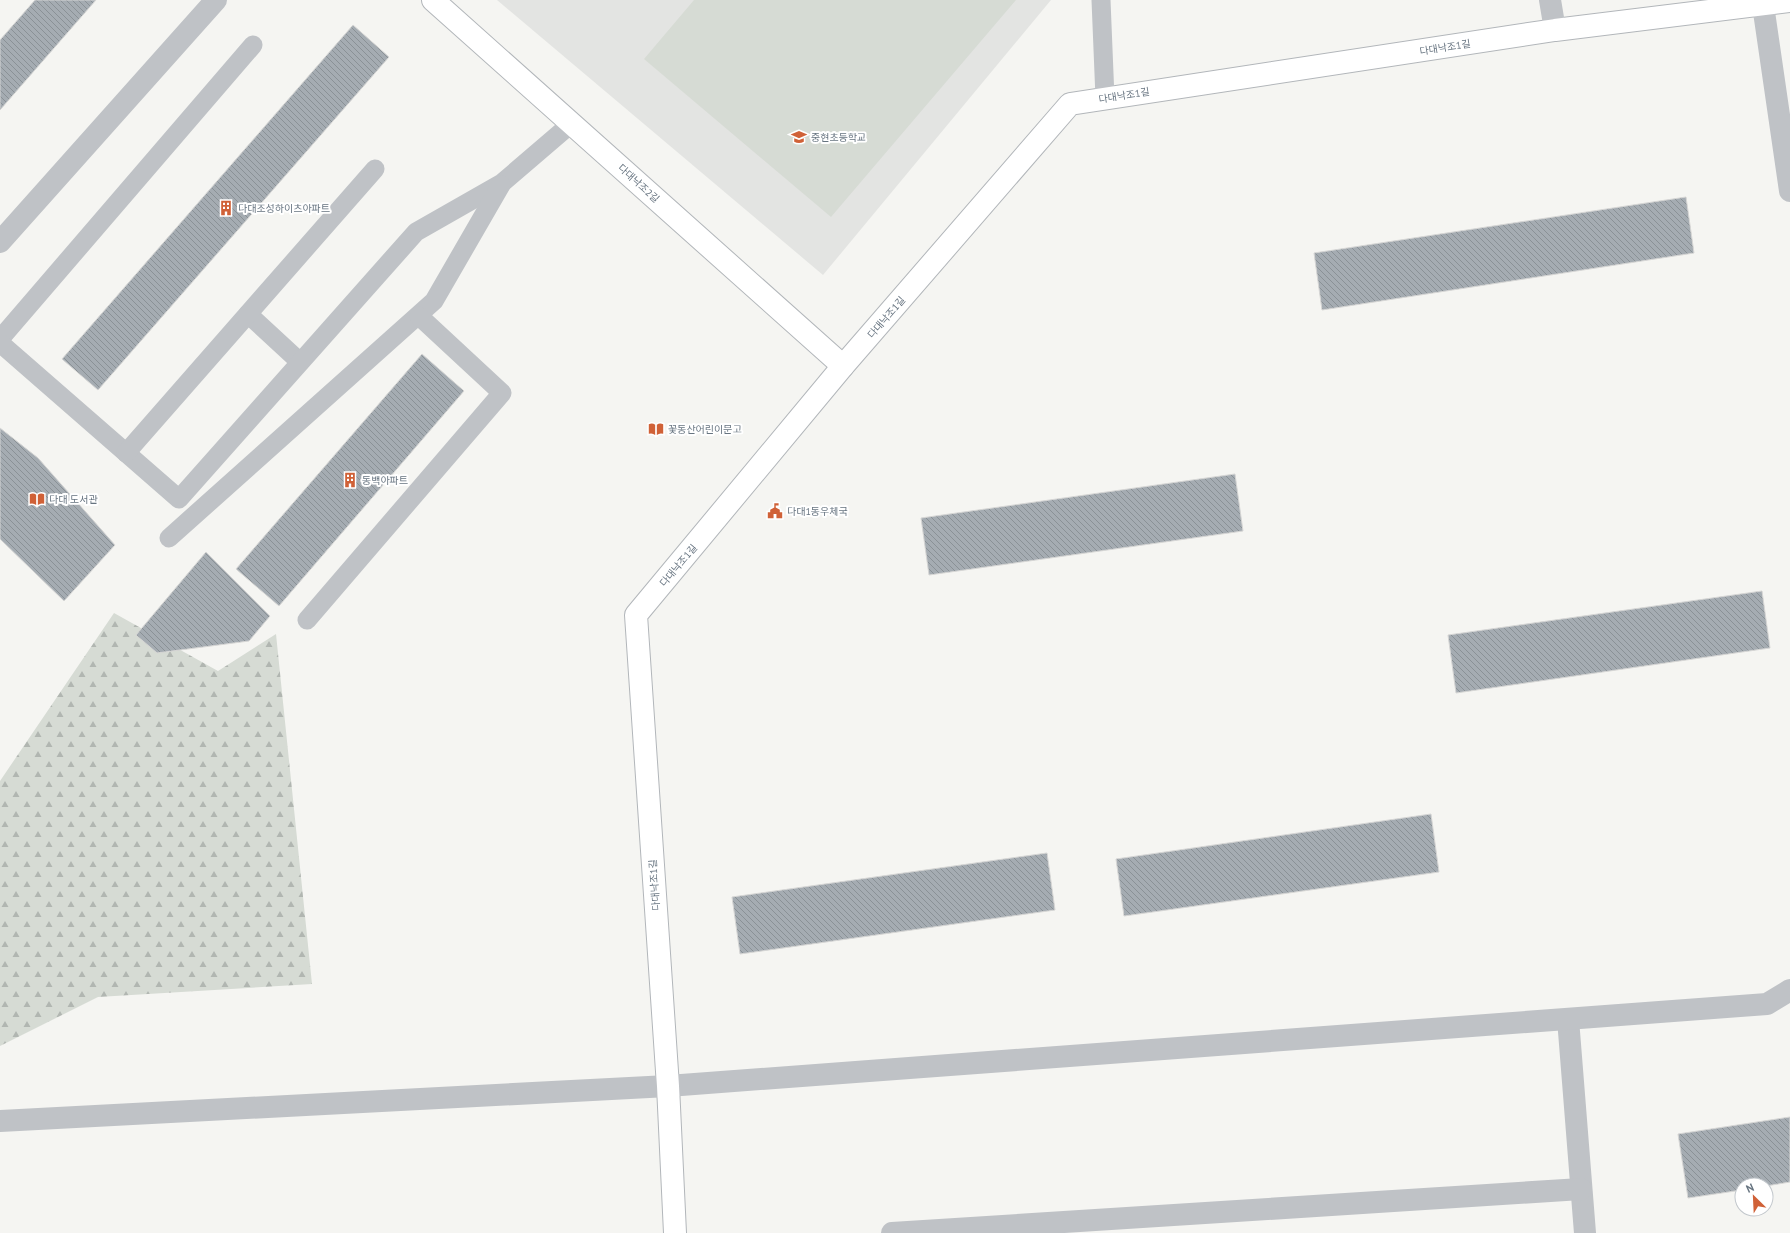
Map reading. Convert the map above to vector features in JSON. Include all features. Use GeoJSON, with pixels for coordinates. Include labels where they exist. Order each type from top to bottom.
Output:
{"type":"FeatureCollection","features":[{"type":"Feature","properties":{"kind":"street"},"geometry":{"type":"LineString","coordinates":[[0,242],[216,0]]}},
{"type":"Feature","properties":{"kind":"street","name":"다대낙조2길"},"geometry":{"type":"LineString","coordinates":[[433,0],[843,366]]}},
{"type":"Feature","properties":{"kind":"street"},"geometry":{"type":"LineString","coordinates":[[1550,0],[1555,30]]}},
{"type":"Feature","properties":{"kind":"street","name":"다대낙조1길"},"geometry":{"type":"LineString","coordinates":[[675,1233],[668,1086],[636,615],[843,366],[1070,104],[1555,30],[1790,1]]}},
{"type":"Feature","properties":{"kind":"street"},"geometry":{"type":"LineString","coordinates":[[1763,5],[1790,191]]}},
{"type":"Feature","properties":{"kind":"street"},"geometry":{"type":"LineString","coordinates":[[0,1122],[668,1086],[1767,1004],[1790,990]]}},
{"type":"Feature","properties":{"kind":"street"},"geometry":{"type":"LineString","coordinates":[[1568,1019],[1585,1233]]}},
{"type":"Feature","properties":{"kind":"street"},"geometry":{"type":"LineString","coordinates":[[892,1233],[1581,1189]]}},
{"type":"Feature","properties":{"kind":"lane"},"geometry":{"type":"LineString","coordinates":[[1102,0],[1105,98]]}},
{"type":"Feature","properties":{"kind":"lane"},"geometry":{"type":"LineString","coordinates":[[0,338],[254,45]]}},
{"type":"Feature","properties":{"kind":"lane"},"geometry":{"type":"LineString","coordinates":[[0,343],[179,499],[416,232],[502,183],[572,123]]}},
{"type":"Feature","properties":{"kind":"lane"},"geometry":{"type":"LineString","coordinates":[[126,453],[376,169]]}},
{"type":"Feature","properties":{"kind":"lane"},"geometry":{"type":"LineString","coordinates":[[169,538],[434,301],[502,183]]}},
{"type":"Feature","properties":{"kind":"lane"},"geometry":{"type":"LineString","coordinates":[[248,314],[300,362]]}},
{"type":"Feature","properties":{"kind":"lane"},"geometry":{"type":"LineString","coordinates":[[307,620],[502,393],[419,316]]}},
{"type":"Feature","properties":{"kind":"shaded area","name":"중현초등학교"},"geometry":{"type":"Polygon","coordinates":[[[497,0],[1051,0],[823,275],[497,0]]]}},
{"type":"Feature","properties":{"kind":"green space"},"geometry":{"type":"Polygon","coordinates":[[[694,0],[1016,0],[831,217],[644,59],[694,0]]]}},
{"type":"Feature","properties":{"kind":"green space"},"geometry":{"type":"Polygon","coordinates":[[[114,613],[218,671],[276,634],[312,984],[98,997],[0,1046],[0,781],[114,613]]]}},
{"type":"Feature","properties":{"kind":"building"},"geometry":{"type":"Polygon","coordinates":[[[35,0],[96,0],[0,110],[0,40],[35,0]]]}},
{"type":"Feature","properties":{"kind":"building","name":"다대조성하이츠아파트"},"geometry":{"type":"Polygon","coordinates":[[[353,25],[389,57],[98,390],[62,359],[353,25]]]}},
{"type":"Feature","properties":{"kind":"building"},"geometry":{"type":"Polygon","coordinates":[[[1686,197],[1694,253],[1322,310],[1314,253],[1686,197]]]}},
{"type":"Feature","properties":{"kind":"building","name":"동백아파트"},"geometry":{"type":"Polygon","coordinates":[[[422,354],[464,391],[279,606],[236,569],[422,354]]]}},
{"type":"Feature","properties":{"kind":"building","name":"다대 도서관"},"geometry":{"type":"Polygon","coordinates":[[[0,428],[38,458],[115,545],[64,601],[0,539],[0,428]]]}},
{"type":"Feature","properties":{"kind":"building"},"geometry":{"type":"Polygon","coordinates":[[[1235,474],[1243,531],[929,575],[921,518],[1235,474]]]}},
{"type":"Feature","properties":{"kind":"building"},"geometry":{"type":"Polygon","coordinates":[[[206,552],[270,616],[249,641],[157,653],[136,635],[206,552]]]}},
{"type":"Feature","properties":{"kind":"building"},"geometry":{"type":"Polygon","coordinates":[[[1762,591],[1770,648],[1456,693],[1448,635],[1762,591]]]}},
{"type":"Feature","properties":{"kind":"building"},"geometry":{"type":"Polygon","coordinates":[[[1431,814],[1439,872],[1124,916],[1116,859],[1431,814]]]}},
{"type":"Feature","properties":{"kind":"building"},"geometry":{"type":"Polygon","coordinates":[[[1047,853],[1055,910],[740,954],[732,897],[1047,853]]]}},
{"type":"Feature","properties":{"kind":"building"},"geometry":{"type":"Polygon","coordinates":[[[1790,1117],[1790,1182],[1774,1185],[1774,1177],[1734,1177],[1734,1191],[1688,1198],[1678,1134],[1790,1117]]]}},
{"type":"Feature","properties":{"kind":"place","name":"중현초등학교"},"geometry":{"type":"Point","coordinates":[799,137]}},
{"type":"Feature","properties":{"kind":"place","name":"다대조성하이츠아파트"},"geometry":{"type":"Point","coordinates":[226,208]}},
{"type":"Feature","properties":{"kind":"place","name":"꽃동산어린이문고"},"geometry":{"type":"Point","coordinates":[656,429]}},
{"type":"Feature","properties":{"kind":"place","name":"동백아파트"},"geometry":{"type":"Point","coordinates":[350,480]}},
{"type":"Feature","properties":{"kind":"place","name":"다대 도서관"},"geometry":{"type":"Point","coordinates":[37,499]}},
{"type":"Feature","properties":{"kind":"place","name":"다대1동우체국"},"geometry":{"type":"Point","coordinates":[775,511]}}]}
